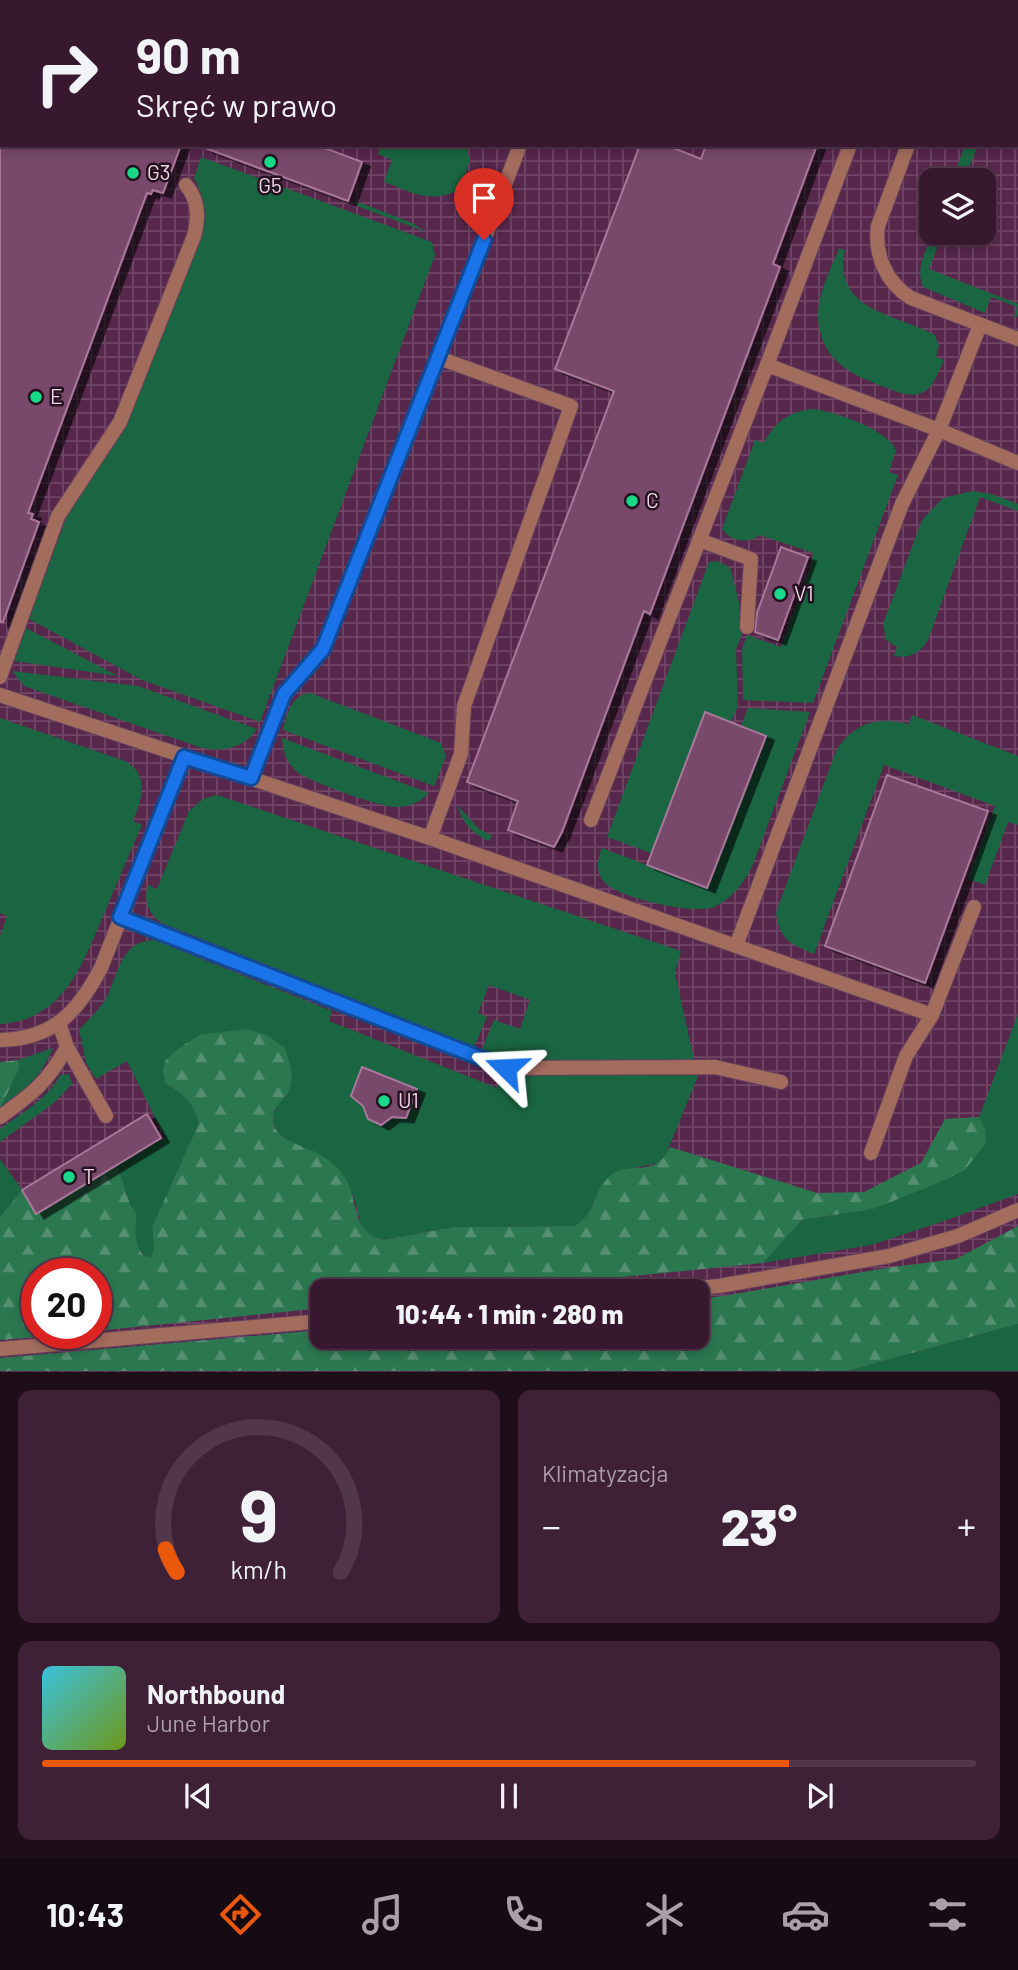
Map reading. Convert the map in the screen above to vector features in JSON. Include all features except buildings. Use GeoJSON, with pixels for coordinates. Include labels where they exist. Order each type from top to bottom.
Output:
{"type":"FeatureCollection","features":[{"type":"Feature","properties":{"kind":"lane"},"geometry":{"type":"LineString","coordinates":[[251,778],[284,694],[323,649],[519,147]]}},
{"type":"Feature","properties":{"kind":"lane"},"geometry":{"type":"LineString","coordinates":[[591,820],[849,147]]}},
{"type":"Feature","properties":{"kind":"lane"},"geometry":{"type":"LineString","coordinates":[[907,147],[878,226],[876,240],[878,256],[891,279],[903,293],[1018,340]]}},
{"type":"Feature","properties":{"kind":"lane"},"geometry":{"type":"LineString","coordinates":[[0,677],[58,516],[120,422],[194,236],[197,210],[193,195],[186,185]]}},
{"type":"Feature","properties":{"kind":"lane"},"geometry":{"type":"LineString","coordinates":[[736,946],[902,504],[940,430],[980,325]]}},
{"type":"Feature","properties":{"kind":"lane"},"geometry":{"type":"LineString","coordinates":[[430,838],[461,754],[464,706],[571,406],[439,358]]}},
{"type":"Feature","properties":{"kind":"lane"},"geometry":{"type":"LineString","coordinates":[[766,365],[940,430],[1018,463]]}},
{"type":"Feature","properties":{"kind":"lane"},"geometry":{"type":"LineString","coordinates":[[699,540],[751,559],[747,627]]}},
{"type":"Feature","properties":{"kind":"lane"},"geometry":{"type":"LineString","coordinates":[[0,695],[430,838],[932,1016]]}},
{"type":"Feature","properties":{"kind":"lane"},"geometry":{"type":"LineString","coordinates":[[0,1040],[21,1039],[43,1032],[74,1010],[88,992],[101,968],[184,757]]}},
{"type":"Feature","properties":{"kind":"lane"},"geometry":{"type":"LineString","coordinates":[[871,1153],[906,1056],[932,1016],[974,906]]}},
{"type":"Feature","properties":{"kind":"lane"},"geometry":{"type":"LineString","coordinates":[[120,917],[506,1068],[715,1067],[781,1082]]}},
{"type":"Feature","properties":{"kind":"lane"},"geometry":{"type":"LineString","coordinates":[[59,1023],[67,1047],[106,1116]]}},
{"type":"Feature","properties":{"kind":"lane"},"geometry":{"type":"LineString","coordinates":[[0,1117],[40,1087],[55,1070],[67,1047]]}},
{"type":"Feature","properties":{"kind":"lane"},"geometry":{"type":"LineString","coordinates":[[709,1287],[889,1256],[958,1236],[1018,1210]]}},
{"type":"Feature","properties":{"kind":"lane"},"geometry":{"type":"LineString","coordinates":[[0,1349],[310,1322]]}},
{"type":"Feature","properties":{"kind":"shaded area"},"geometry":{"type":"Polygon","coordinates":[[[0,147],[1018,147],[1018,1324],[847,1371],[0,1372],[0,147]]]}},
{"type":"Feature","properties":{"kind":"green space"},"geometry":{"type":"Polygon","coordinates":[[[380,147],[466,147],[470,161],[460,189],[450,194],[431,196],[413,193],[384,182],[392,160],[378,154],[380,147]]]}},
{"type":"Feature","properties":{"kind":"green space"},"geometry":{"type":"Polygon","coordinates":[[[964,147],[977,147],[969,168],[956,168],[964,147]]]}},
{"type":"Feature","properties":{"kind":"green space"},"geometry":{"type":"Polygon","coordinates":[[[201,157],[432,242],[435,255],[260,722],[142,680],[29,619],[69,510],[123,432],[200,237],[203,207],[194,178],[201,157]]]}},
{"type":"Feature","properties":{"kind":"green space"},"geometry":{"type":"Polygon","coordinates":[[[358,202],[412,223],[426,232],[357,206],[358,202]]]}},
{"type":"Feature","properties":{"kind":"green space"},"geometry":{"type":"Polygon","coordinates":[[[928,245],[938,245],[929,269],[1018,304],[1018,316],[1014,318],[1017,307],[991,297],[985,313],[923,287],[920,273],[928,245]]]}},
{"type":"Feature","properties":{"kind":"green space"},"geometry":{"type":"Polygon","coordinates":[[[839,248],[845,250],[844,270],[848,286],[858,298],[886,315],[935,335],[939,346],[936,357],[944,360],[933,382],[924,392],[915,395],[896,392],[864,379],[843,367],[828,350],[819,326],[819,306],[839,248]]]}},
{"type":"Feature","properties":{"kind":"green space"},"geometry":{"type":"Polygon","coordinates":[[[813,409],[834,413],[883,435],[896,450],[889,472],[898,475],[813,703],[743,700],[742,649],[747,635],[781,647],[813,553],[760,535],[750,540],[735,539],[722,529],[755,440],[764,443],[784,419],[797,412],[813,409]]]}},
{"type":"Feature","properties":{"kind":"green space"},"geometry":{"type":"Polygon","coordinates":[[[972,491],[991,494],[1018,504],[1018,511],[980,497],[928,640],[914,654],[894,656],[897,647],[886,640],[883,624],[922,520],[943,498],[972,491]]]}},
{"type":"Feature","properties":{"kind":"green space"},"geometry":{"type":"Polygon","coordinates":[[[716,561],[731,570],[745,627],[736,649],[738,706],[731,722],[705,713],[666,813],[688,833],[663,823],[651,853],[607,837],[709,562],[716,561]]]}},
{"type":"Feature","properties":{"kind":"green space"},"geometry":{"type":"Polygon","coordinates":[[[26,628],[118,676],[14,661],[26,628]]]}},
{"type":"Feature","properties":{"kind":"green space"},"geometry":{"type":"Polygon","coordinates":[[[12,671],[138,686],[257,729],[246,741],[232,747],[202,748],[24,686],[12,671]]]}},
{"type":"Feature","properties":{"kind":"green space"},"geometry":{"type":"Polygon","coordinates":[[[310,693],[441,743],[446,756],[434,786],[283,730],[294,701],[310,693]]]}},
{"type":"Feature","properties":{"kind":"green space"},"geometry":{"type":"Polygon","coordinates":[[[748,708],[810,712],[753,864],[737,889],[714,907],[690,909],[657,904],[625,894],[605,883],[598,866],[602,848],[707,888],[766,736],[741,726],[748,708]]]}},
{"type":"Feature","properties":{"kind":"green space"},"geometry":{"type":"Polygon","coordinates":[[[912,715],[1018,756],[1018,825],[1008,822],[985,885],[968,879],[995,806],[884,765],[814,954],[783,935],[776,912],[836,751],[858,728],[887,721],[909,724],[912,715]]]}},
{"type":"Feature","properties":{"kind":"green space"},"geometry":{"type":"Polygon","coordinates":[[[0,718],[125,761],[133,767],[141,780],[142,788],[133,821],[142,825],[87,952],[68,987],[40,1012],[22,1020],[0,1024],[0,936],[7,916],[0,913],[0,718]]]}},
{"type":"Feature","properties":{"kind":"green space"},"geometry":{"type":"Polygon","coordinates":[[[282,738],[429,793],[414,804],[400,807],[375,803],[344,793],[297,772],[286,757],[282,738]]]}},
{"type":"Feature","properties":{"kind":"green space"},"geometry":{"type":"Polygon","coordinates":[[[217,795],[681,951],[675,973],[694,1060],[509,1061],[481,1051],[494,1020],[520,1029],[530,1000],[489,985],[478,1013],[487,1017],[474,1047],[164,924],[154,917],[148,908],[148,885],[157,889],[189,811],[203,799],[217,795]]]}},
{"type":"Feature","properties":{"kind":"green space"},"geometry":{"type":"Polygon","coordinates":[[[457,805],[479,829],[492,836],[489,841],[469,827],[457,805]]]}},
{"type":"Feature","properties":{"kind":"green space"},"geometry":{"type":"Polygon","coordinates":[[[154,940],[332,1011],[329,1021],[497,1088],[503,1075],[694,1073],[698,1076],[664,1159],[616,1174],[600,1190],[587,1215],[574,1226],[454,1227],[384,1240],[367,1233],[363,1228],[348,1189],[279,1134],[274,1123],[274,1113],[287,1095],[165,1083],[187,1099],[199,1123],[152,1227],[154,1248],[151,1257],[143,1255],[137,1241],[137,1215],[130,1204],[117,1164],[165,1138],[127,1061],[96,1079],[86,1063],[79,1030],[105,1000],[127,953],[142,942],[154,940]]]}},
{"type":"Feature","properties":{"kind":"green space"},"geometry":{"type":"Polygon","coordinates":[[[1018,1014],[1018,1194],[871,1245],[763,1263],[802,1220],[873,1209],[985,1129],[979,1117],[1018,1014]]]}},
{"type":"Feature","properties":{"kind":"green space"},"geometry":{"type":"Polygon","coordinates":[[[248,1029],[268,1036],[285,1048],[292,1076],[291,1085],[274,1111],[275,1128],[284,1138],[318,1154],[339,1169],[347,1181],[364,1229],[372,1236],[384,1240],[454,1227],[574,1226],[587,1215],[609,1177],[624,1169],[656,1163],[670,1147],[817,1193],[864,1192],[921,1163],[945,1119],[979,1117],[985,1129],[986,1143],[965,1170],[938,1183],[873,1209],[802,1220],[763,1263],[604,1279],[310,1279],[310,1309],[112,1329],[112,1258],[21,1258],[21,1338],[0,1340],[0,1217],[22,1190],[36,1213],[117,1164],[130,1204],[137,1215],[138,1245],[143,1255],[151,1257],[154,1248],[152,1227],[199,1123],[187,1099],[165,1083],[165,1061],[199,1035],[248,1029]]]}},
{"type":"Feature","properties":{"kind":"green space"},"geometry":{"type":"Polygon","coordinates":[[[53,1048],[43,1068],[31,1082],[0,1108],[20,1067],[18,1060],[53,1048]]]}},
{"type":"Feature","properties":{"kind":"green space"},"geometry":{"type":"Polygon","coordinates":[[[18,1060],[20,1067],[0,1108],[0,1062],[18,1060]]]}},
{"type":"Feature","properties":{"kind":"green space"},"geometry":{"type":"Polygon","coordinates":[[[69,1074],[72,1084],[54,1103],[0,1142],[0,1129],[49,1091],[60,1075],[69,1074]]]}},
{"type":"Feature","properties":{"kind":"green space"},"geometry":{"type":"Polygon","coordinates":[[[0,1159],[22,1190],[0,1217],[0,1159]]]}},
{"type":"Feature","properties":{"kind":"green space"},"geometry":{"type":"Polygon","coordinates":[[[1018,1226],[1018,1324],[847,1371],[0,1371],[0,1358],[310,1331],[310,1349],[709,1349],[709,1298],[956,1259],[1018,1226]]]}},
{"type":"Feature","properties":{"kind":"green space"},"geometry":{"type":"Polygon","coordinates":[[[1018,1324],[1018,1371],[847,1371],[1018,1324]]]}},
{"type":"Feature","properties":{"kind":"place","name":"G5"},"geometry":{"type":"Point","coordinates":[270,162]}},
{"type":"Feature","properties":{"kind":"place","name":"G3"},"geometry":{"type":"Point","coordinates":[133,173]}},
{"type":"Feature","properties":{"kind":"place","name":"E"},"geometry":{"type":"Point","coordinates":[36,397]}},
{"type":"Feature","properties":{"kind":"place","name":"C"},"geometry":{"type":"Point","coordinates":[632,501]}},
{"type":"Feature","properties":{"kind":"place","name":"V1"},"geometry":{"type":"Point","coordinates":[780,594]}},
{"type":"Feature","properties":{"kind":"place","name":"U1"},"geometry":{"type":"Point","coordinates":[384,1101]}},
{"type":"Feature","properties":{"kind":"place","name":"T"},"geometry":{"type":"Point","coordinates":[69,1177]}},
{"type":"Feature","properties":{"kind":"route"},"geometry":{"type":"LineString","coordinates":[[484,240],[323,649],[284,694],[251,778],[184,757],[120,917],[506,1068]]}}]}
